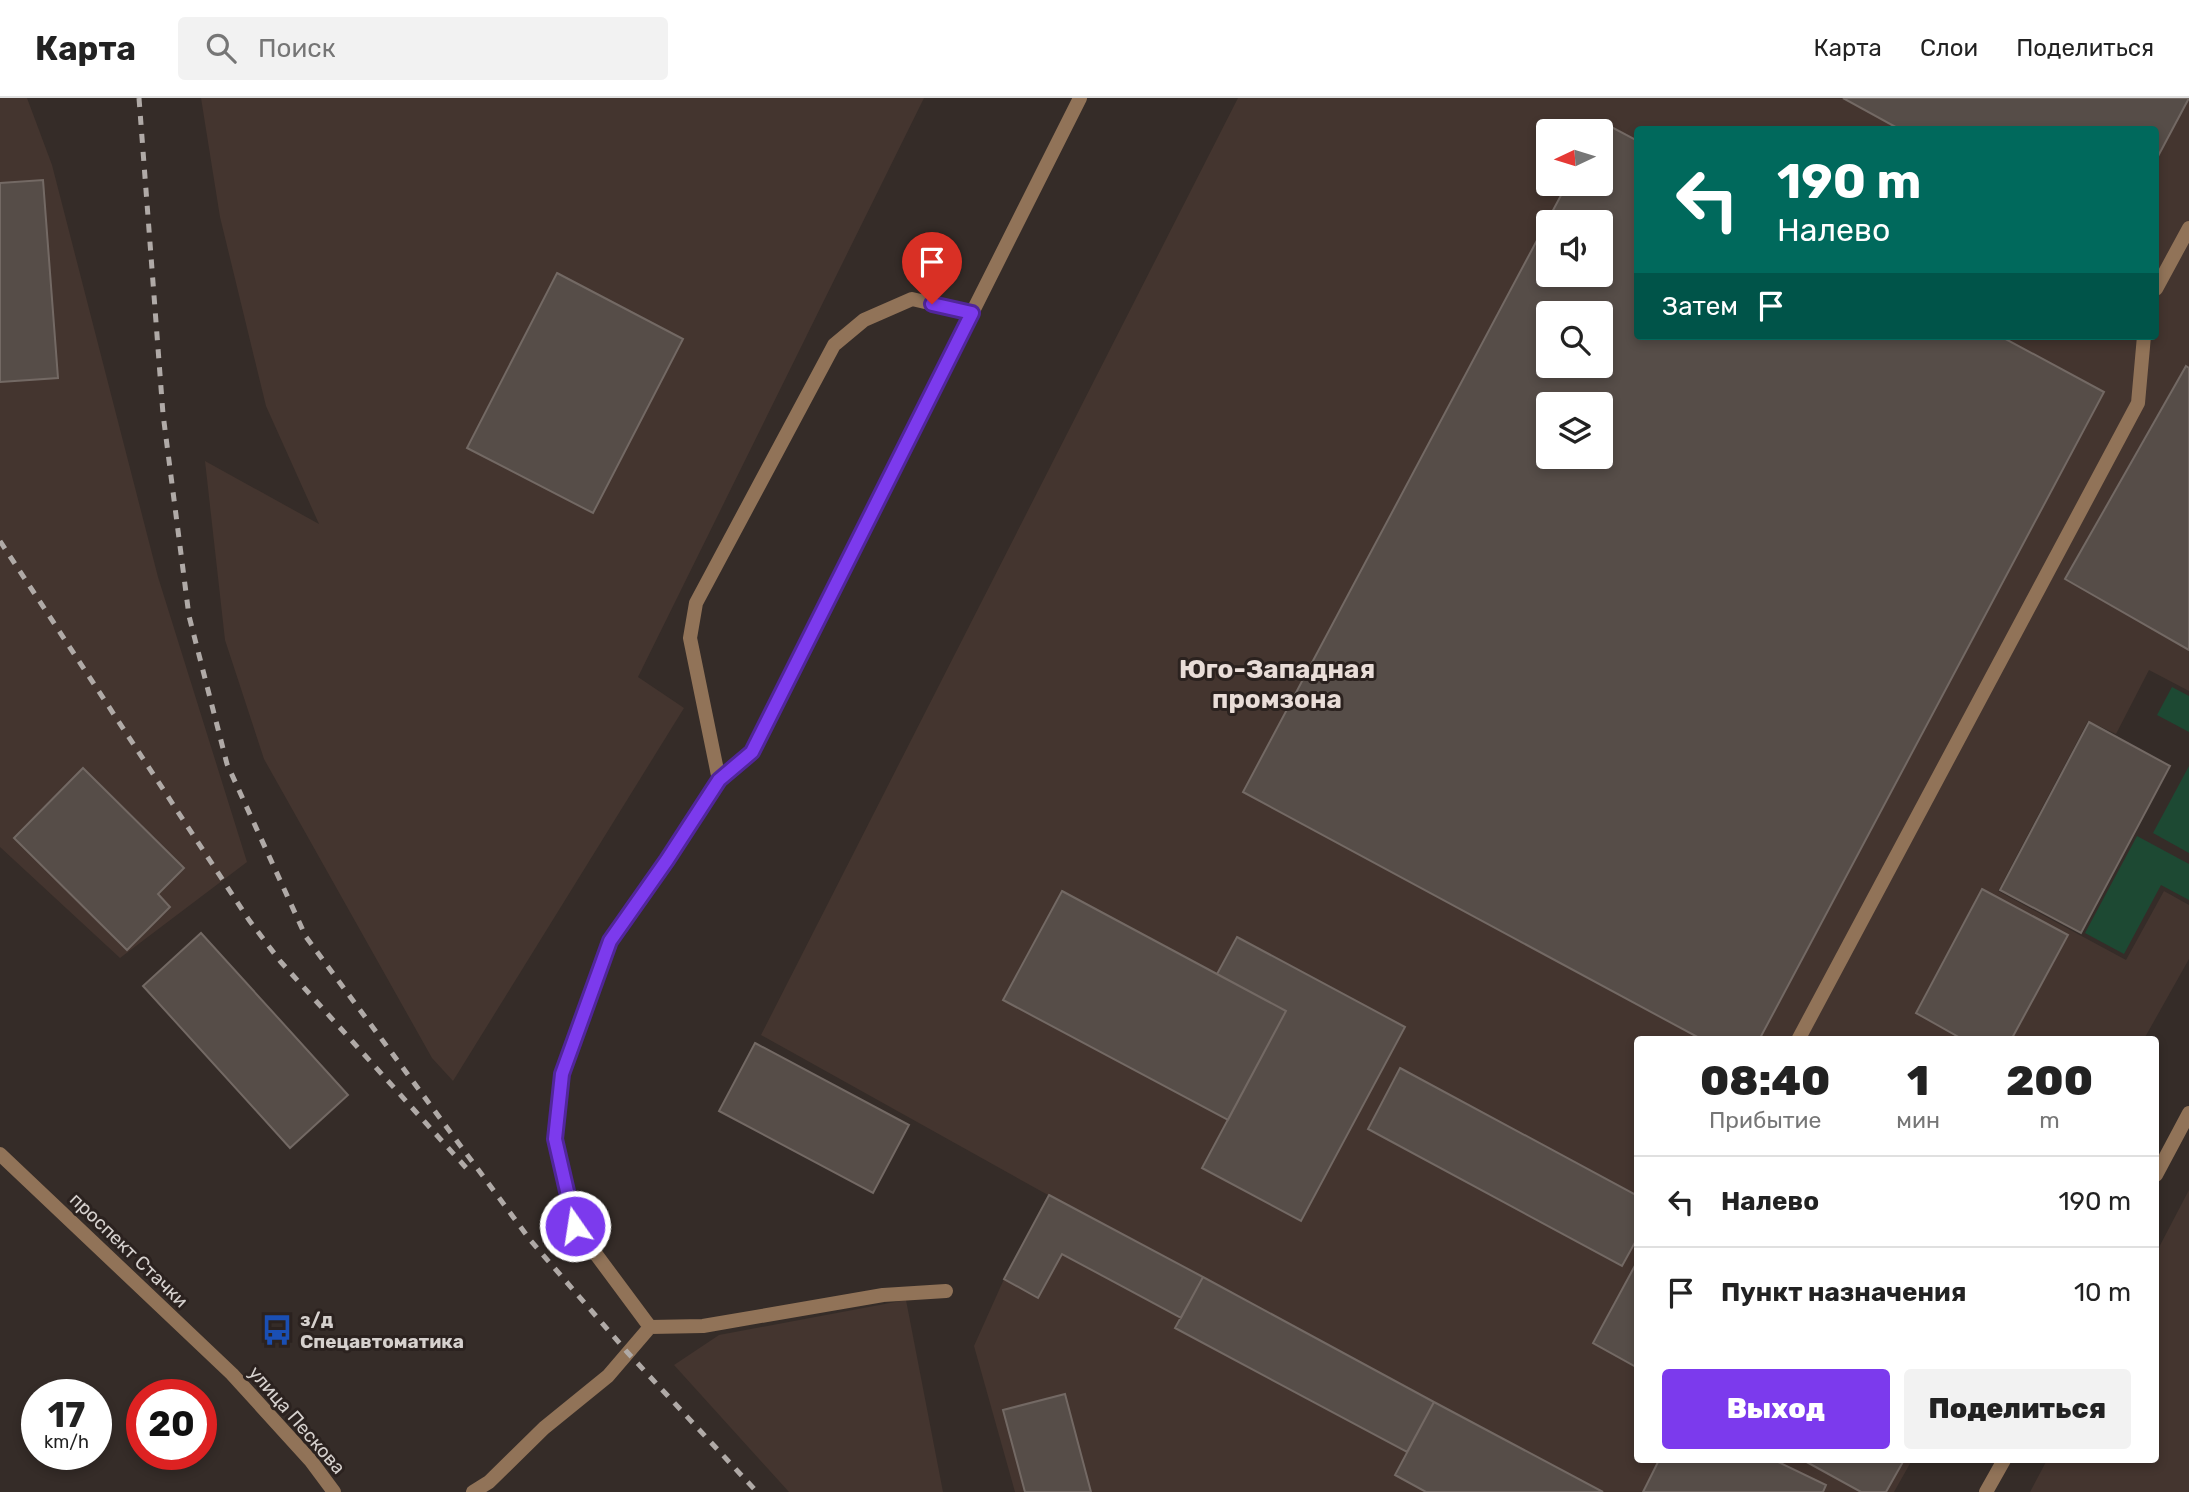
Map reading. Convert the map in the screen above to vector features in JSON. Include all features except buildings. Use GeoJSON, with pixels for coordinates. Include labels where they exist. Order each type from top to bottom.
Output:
{"type":"FeatureCollection","features":[{"type":"Feature","properties":{"kind":"street"},"geometry":{"type":"LineString","coordinates":[[650,1327],[575,1226],[555,1139],[562,1074],[610,941],[719,780],[752,752],[1080,98]]}},
{"type":"Feature","properties":{"kind":"street"},"geometry":{"type":"LineString","coordinates":[[2159,283],[2189,228]]}},
{"type":"Feature","properties":{"kind":"street"},"geometry":{"type":"LineString","coordinates":[[719,780],[690,638],[696,603],[834,345],[864,320],[912,299],[972,313]]}},
{"type":"Feature","properties":{"kind":"street"},"geometry":{"type":"LineString","coordinates":[[1800,1036],[2138,403],[2144,340]]}},
{"type":"Feature","properties":{"kind":"street"},"geometry":{"type":"LineString","coordinates":[[2159,1169],[2189,1113]]}},
{"type":"Feature","properties":{"kind":"street","name":"проспект Стачки"},"geometry":{"type":"LineString","coordinates":[[0,1154],[232,1374]]}},
{"type":"Feature","properties":{"kind":"street"},"geometry":{"type":"LineString","coordinates":[[474,1492],[489,1482],[544,1427],[608,1376],[650,1327],[702,1326],[883,1295],[946,1291]]}},
{"type":"Feature","properties":{"kind":"street","name":"улица Пескова"},"geometry":{"type":"LineString","coordinates":[[232,1374],[311,1461],[334,1492]]}},
{"type":"Feature","properties":{"kind":"street"},"geometry":{"type":"LineString","coordinates":[[1986,1492],[2002,1463]]}},
{"type":"Feature","properties":{"kind":"shaded area"},"geometry":{"type":"Polygon","coordinates":[[[0,98],[27,98],[52,165],[158,577],[247,862],[120,958],[0,847],[0,98]]]}},
{"type":"Feature","properties":{"kind":"shaded area"},"geometry":{"type":"Polygon","coordinates":[[[201,98],[924,98],[638,677],[684,708],[453,1081],[432,1058],[264,759],[225,640],[205,461],[319,524],[266,406],[220,217],[201,98]]]}},
{"type":"Feature","properties":{"kind":"shaded area"},"geometry":{"type":"Polygon","coordinates":[[[1238,98],[2189,98],[2189,691],[2149,670],[2116,734],[2088,721],[1998,891],[2126,960],[2164,891],[2189,905],[2189,959],[2146,1036],[1634,1036],[1634,1463],[1910,1463],[1894,1492],[1015,1492],[974,1346],[1004,1279],[1048,1195],[761,1035],[1238,98]]]}},
{"type":"Feature","properties":{"kind":"shaded area"},"geometry":{"type":"Polygon","coordinates":[[[2189,1190],[2189,1492],[2030,1492],[2045,1463],[2159,1463],[2159,1247],[2189,1190]]]}},
{"type":"Feature","properties":{"kind":"shaded area"},"geometry":{"type":"Polygon","coordinates":[[[906,1300],[943,1492],[789,1492],[674,1365],[719,1335],[906,1300]]]}},
{"type":"Feature","properties":{"kind":"green space"},"geometry":{"type":"Polygon","coordinates":[[[2172,687],[2189,696],[2189,732],[2157,715],[2172,687]]]}},
{"type":"Feature","properties":{"kind":"green space"},"geometry":{"type":"Polygon","coordinates":[[[2189,766],[2189,853],[2153,833],[2189,766]]]}},
{"type":"Feature","properties":{"kind":"green space"},"geometry":{"type":"Polygon","coordinates":[[[2137,836],[2189,864],[2189,900],[2161,885],[2124,954],[2085,933],[2137,836]]]}},
{"type":"Feature","properties":{"kind":"railway"},"geometry":{"type":"LineString","coordinates":[[139,98],[163,414],[189,616],[227,764],[306,937],[531,1241],[628,1353],[757,1492]]}},
{"type":"Feature","properties":{"kind":"railway"},"geometry":{"type":"LineString","coordinates":[[0,541],[249,920],[280,961],[469,1171]]}},
{"type":"Feature","properties":{"kind":"place","name":"з/д Спецавтоматика"},"geometry":{"type":"Point","coordinates":[277,1330]}},
{"type":"Feature","properties":{"kind":"district","name":"Юго-Западная промзона"},"geometry":{"type":"Point","coordinates":[1277,684]}},
{"type":"Feature","properties":{"kind":"route"},"geometry":{"type":"LineString","coordinates":[[575,1226],[555,1139],[562,1074],[610,941],[719,780],[752,752],[972,313],[932,304]]}}]}
